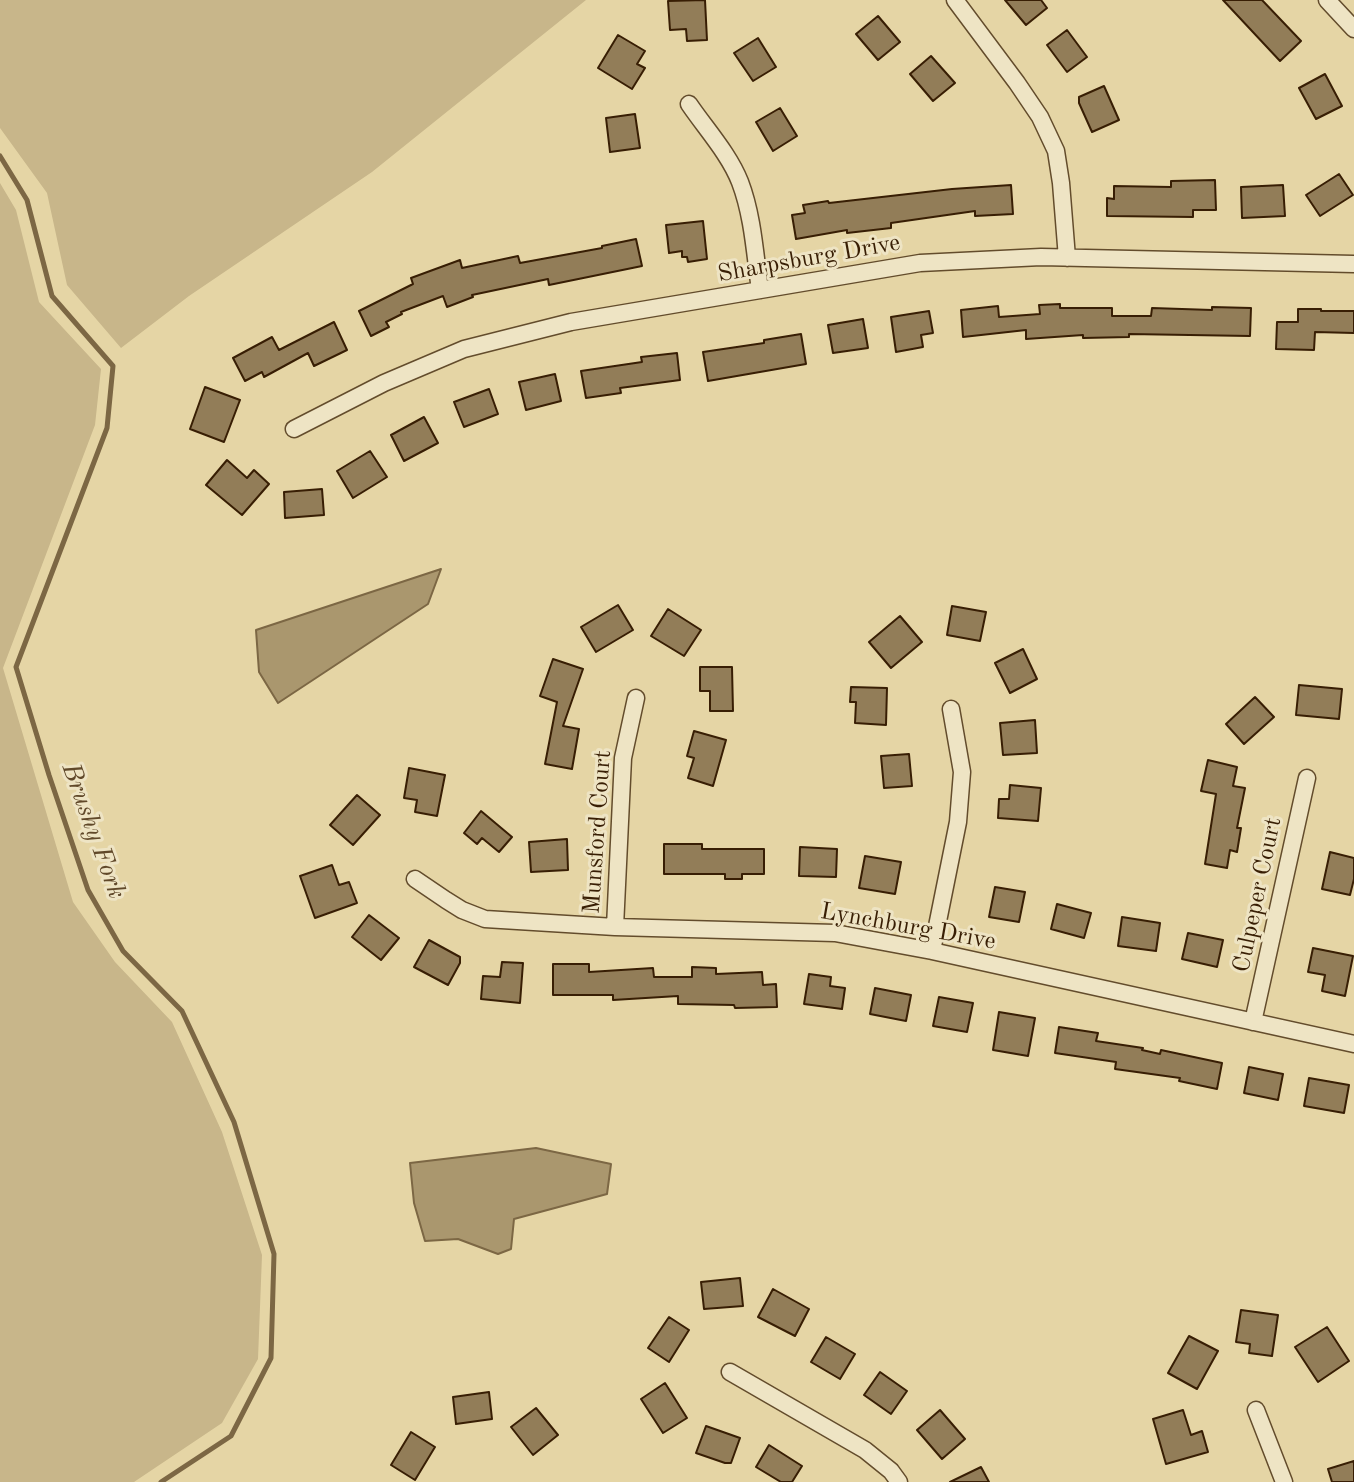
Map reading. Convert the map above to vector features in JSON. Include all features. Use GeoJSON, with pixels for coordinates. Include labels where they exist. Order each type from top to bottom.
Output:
{"type":"FeatureCollection","features":[{"type":"Feature","properties":{"kind":"street"},"geometry":{"type":"LineString","coordinates":[[955,0],[1040,117],[1056,152],[1062,183],[1066,258]]}},
{"type":"Feature","properties":{"kind":"street"},"geometry":{"type":"LineString","coordinates":[[1327,0],[1354,29]]}},
{"type":"Feature","properties":{"kind":"street"},"geometry":{"type":"LineString","coordinates":[[689,104],[740,181],[749,213],[760,290]]}},
{"type":"Feature","properties":{"kind":"street","name":"Sharpsburg Drive"},"geometry":{"type":"LineString","coordinates":[[294,429],[384,383],[464,349],[571,322],[920,263],[1041,257],[1354,264]]}},
{"type":"Feature","properties":{"kind":"street","name":"Munsford Court"},"geometry":{"type":"LineString","coordinates":[[615,927],[622,758],[636,698]]}},
{"type":"Feature","properties":{"kind":"street"},"geometry":{"type":"LineString","coordinates":[[932,951],[958,822],[962,772],[951,709]]}},
{"type":"Feature","properties":{"kind":"street","name":"Culpeper Court"},"geometry":{"type":"LineString","coordinates":[[1253,1022],[1307,778]]}},
{"type":"Feature","properties":{"kind":"street","name":"Lynchburg Drive"},"geometry":{"type":"LineString","coordinates":[[415,879],[462,910],[485,919],[615,927],[835,933],[932,951],[1354,1044]]}},
{"type":"Feature","properties":{"kind":"street"},"geometry":{"type":"LineString","coordinates":[[730,1372],[866,1450],[891,1471],[899,1482]]}},
{"type":"Feature","properties":{"kind":"street"},"geometry":{"type":"LineString","coordinates":[[1256,1410],[1284,1482]]}},
{"type":"Feature","properties":{"kind":"shaded area"},"geometry":{"type":"Polygon","coordinates":[[[0,0],[586,0],[372,172],[189,296],[121,348],[67,285],[47,193],[0,128],[0,0]]]}},
{"type":"Feature","properties":{"kind":"shaded area"},"geometry":{"type":"Polygon","coordinates":[[[0,183],[16,210],[39,302],[101,369],[95,425],[3,668],[73,902],[115,962],[172,1022],[222,1132],[262,1255],[258,1359],[222,1423],[134,1482],[0,1482],[0,183]]]}},
{"type":"Feature","properties":{"kind":"shaded area"},"geometry":{"type":"Polygon","coordinates":[[[441,569],[428,604],[278,703],[259,672],[256,630],[441,569]]]}},
{"type":"Feature","properties":{"kind":"shaded area"},"geometry":{"type":"Polygon","coordinates":[[[536,1148],[611,1164],[607,1194],[514,1219],[511,1249],[498,1254],[458,1239],[425,1241],[414,1203],[410,1163],[536,1148]]]}},
{"type":"Feature","properties":{"kind":"building"},"geometry":{"type":"Polygon","coordinates":[[[705,0],[707,40],[687,41],[686,29],[670,30],[668,1],[705,0]]]}},
{"type":"Feature","properties":{"kind":"building"},"geometry":{"type":"Polygon","coordinates":[[[1005,0],[1041,0],[1047,8],[1026,25],[1005,0]]]}},
{"type":"Feature","properties":{"kind":"building"},"geometry":{"type":"Polygon","coordinates":[[[1223,0],[1262,0],[1301,41],[1280,61],[1223,0]]]}},
{"type":"Feature","properties":{"kind":"building"},"geometry":{"type":"Polygon","coordinates":[[[878,16],[900,42],[878,60],[856,34],[878,16]]]}},
{"type":"Feature","properties":{"kind":"building"},"geometry":{"type":"Polygon","coordinates":[[[1067,30],[1087,57],[1067,72],[1047,45],[1067,30]]]}},
{"type":"Feature","properties":{"kind":"building"},"geometry":{"type":"Polygon","coordinates":[[[618,35],[645,51],[637,64],[645,68],[632,89],[598,68],[618,35]]]}},
{"type":"Feature","properties":{"kind":"building"},"geometry":{"type":"Polygon","coordinates":[[[758,38],[776,67],[753,81],[734,53],[758,38]]]}},
{"type":"Feature","properties":{"kind":"building"},"geometry":{"type":"Polygon","coordinates":[[[931,56],[955,83],[933,101],[910,74],[931,56]]]}},
{"type":"Feature","properties":{"kind":"building"},"geometry":{"type":"Polygon","coordinates":[[[1325,74],[1342,106],[1316,119],[1299,88],[1325,74]]]}},
{"type":"Feature","properties":{"kind":"building"},"geometry":{"type":"Polygon","coordinates":[[[1104,86],[1119,120],[1092,132],[1079,97],[1104,86]]]}},
{"type":"Feature","properties":{"kind":"building"},"geometry":{"type":"Polygon","coordinates":[[[780,108],[797,136],[773,151],[756,122],[780,108]]]}},
{"type":"Feature","properties":{"kind":"building"},"geometry":{"type":"Polygon","coordinates":[[[635,114],[640,148],[610,152],[606,118],[635,114]]]}},
{"type":"Feature","properties":{"kind":"building"},"geometry":{"type":"Polygon","coordinates":[[[1339,174],[1353,195],[1320,216],[1306,195],[1339,174]]]}},
{"type":"Feature","properties":{"kind":"building"},"geometry":{"type":"Polygon","coordinates":[[[1215,180],[1216,210],[1193,210],[1193,217],[1107,216],[1107,198],[1114,199],[1114,186],[1171,187],[1171,181],[1215,180]]]}},
{"type":"Feature","properties":{"kind":"building"},"geometry":{"type":"Polygon","coordinates":[[[1011,185],[1013,214],[975,216],[975,211],[891,223],[891,228],[847,233],[847,230],[796,239],[792,215],[805,213],[803,205],[1011,185]]]}},
{"type":"Feature","properties":{"kind":"building"},"geometry":{"type":"Polygon","coordinates":[[[1283,185],[1285,216],[1242,218],[1241,187],[1283,185]]]}},
{"type":"Feature","properties":{"kind":"building"},"geometry":{"type":"Polygon","coordinates":[[[703,221],[707,259],[688,262],[687,257],[682,257],[682,251],[669,253],[666,225],[703,221]]]}},
{"type":"Feature","properties":{"kind":"building"},"geometry":{"type":"Polygon","coordinates":[[[636,239],[642,266],[549,285],[548,279],[472,295],[473,297],[447,307],[443,296],[401,312],[402,314],[386,322],[389,327],[371,336],[359,311],[413,284],[411,278],[460,260],[462,268],[518,256],[520,263],[636,239]]]}},
{"type":"Feature","properties":{"kind":"building"},"geometry":{"type":"Polygon","coordinates":[[[1060,304],[1060,308],[1112,308],[1112,316],[1151,316],[1152,308],[1251,308],[1250,336],[1129,334],[1129,337],[1083,338],[1083,335],[1026,339],[1026,330],[963,337],[961,310],[998,306],[999,317],[1040,314],[1039,305],[1060,304]]]}},
{"type":"Feature","properties":{"kind":"building"},"geometry":{"type":"Polygon","coordinates":[[[1298,309],[1354,311],[1354,333],[1315,332],[1314,350],[1276,349],[1277,322],[1298,322],[1298,309]]]}},
{"type":"Feature","properties":{"kind":"building"},"geometry":{"type":"Polygon","coordinates":[[[929,311],[933,333],[921,335],[923,347],[896,352],[891,317],[929,311]]]}},
{"type":"Feature","properties":{"kind":"building"},"geometry":{"type":"Polygon","coordinates":[[[863,319],[868,348],[833,353],[828,325],[863,319]]]}},
{"type":"Feature","properties":{"kind":"building"},"geometry":{"type":"Polygon","coordinates":[[[334,322],[347,350],[314,366],[308,353],[264,377],[262,372],[245,381],[233,358],[272,337],[279,350],[334,322]]]}},
{"type":"Feature","properties":{"kind":"building"},"geometry":{"type":"Polygon","coordinates":[[[801,334],[806,364],[708,381],[703,352],[764,343],[764,340],[801,334]]]}},
{"type":"Feature","properties":{"kind":"building"},"geometry":{"type":"Polygon","coordinates":[[[677,353],[680,380],[620,388],[621,393],[586,398],[581,371],[642,362],[641,357],[677,353]]]}},
{"type":"Feature","properties":{"kind":"building"},"geometry":{"type":"Polygon","coordinates":[[[555,374],[561,401],[526,410],[519,382],[555,374]]]}},
{"type":"Feature","properties":{"kind":"building"},"geometry":{"type":"Polygon","coordinates":[[[205,387],[240,400],[224,442],[190,429],[205,387]]]}},
{"type":"Feature","properties":{"kind":"building"},"geometry":{"type":"Polygon","coordinates":[[[489,389],[498,414],[464,427],[454,402],[489,389]]]}},
{"type":"Feature","properties":{"kind":"building"},"geometry":{"type":"Polygon","coordinates":[[[424,417],[438,443],[404,461],[391,435],[424,417]]]}},
{"type":"Feature","properties":{"kind":"building"},"geometry":{"type":"Polygon","coordinates":[[[370,451],[387,477],[353,498],[337,471],[370,451]]]}},
{"type":"Feature","properties":{"kind":"building"},"geometry":{"type":"Polygon","coordinates":[[[227,460],[247,478],[254,470],[269,484],[242,515],[206,485],[227,460]]]}},
{"type":"Feature","properties":{"kind":"building"},"geometry":{"type":"Polygon","coordinates":[[[322,489],[324,515],[285,518],[284,492],[322,489]]]}},
{"type":"Feature","properties":{"kind":"building"},"geometry":{"type":"Polygon","coordinates":[[[618,605],[633,630],[596,652],[581,627],[618,605]]]}},
{"type":"Feature","properties":{"kind":"building"},"geometry":{"type":"Polygon","coordinates":[[[952,606],[986,612],[980,641],[947,635],[952,606]]]}},
{"type":"Feature","properties":{"kind":"building"},"geometry":{"type":"Polygon","coordinates":[[[668,609],[701,630],[684,656],[651,636],[668,609]]]}},
{"type":"Feature","properties":{"kind":"building"},"geometry":{"type":"Polygon","coordinates":[[[900,616],[922,642],[891,668],[869,642],[900,616]]]}},
{"type":"Feature","properties":{"kind":"building"},"geometry":{"type":"Polygon","coordinates":[[[1023,649],[1037,679],[1010,693],[995,663],[1023,649]]]}},
{"type":"Feature","properties":{"kind":"building"},"geometry":{"type":"Polygon","coordinates":[[[553,659],[583,669],[563,726],[579,729],[572,769],[545,764],[557,702],[540,696],[553,659]]]}},
{"type":"Feature","properties":{"kind":"building"},"geometry":{"type":"Polygon","coordinates":[[[700,667],[732,667],[733,711],[710,711],[710,691],[700,691],[700,667]]]}},
{"type":"Feature","properties":{"kind":"building"},"geometry":{"type":"Polygon","coordinates":[[[1299,685],[1342,689],[1339,719],[1296,715],[1299,685]]]}},
{"type":"Feature","properties":{"kind":"building"},"geometry":{"type":"Polygon","coordinates":[[[851,687],[887,688],[886,725],[855,723],[856,702],[850,702],[851,687]]]}},
{"type":"Feature","properties":{"kind":"building"},"geometry":{"type":"Polygon","coordinates":[[[1255,697],[1274,717],[1244,744],[1226,724],[1255,697]]]}},
{"type":"Feature","properties":{"kind":"building"},"geometry":{"type":"Polygon","coordinates":[[[1035,720],[1037,753],[1003,755],[1000,723],[1035,720]]]}},
{"type":"Feature","properties":{"kind":"building"},"geometry":{"type":"Polygon","coordinates":[[[694,731],[726,740],[713,786],[688,778],[694,758],[687,756],[694,731]]]}},
{"type":"Feature","properties":{"kind":"building"},"geometry":{"type":"Polygon","coordinates":[[[909,754],[912,786],[884,788],[881,756],[909,754]]]}},
{"type":"Feature","properties":{"kind":"building"},"geometry":{"type":"Polygon","coordinates":[[[1208,760],[1237,767],[1233,786],[1245,788],[1237,828],[1241,828],[1237,852],[1230,850],[1227,868],[1205,864],[1216,794],[1201,791],[1208,760]]]}},
{"type":"Feature","properties":{"kind":"building"},"geometry":{"type":"Polygon","coordinates":[[[409,768],[445,775],[437,816],[415,812],[417,800],[404,798],[409,768]]]}},
{"type":"Feature","properties":{"kind":"building"},"geometry":{"type":"Polygon","coordinates":[[[1010,785],[1041,788],[1038,821],[998,818],[999,799],[1009,799],[1010,785]]]}},
{"type":"Feature","properties":{"kind":"building"},"geometry":{"type":"Polygon","coordinates":[[[357,795],[380,815],[353,845],[330,825],[357,795]]]}},
{"type":"Feature","properties":{"kind":"building"},"geometry":{"type":"Polygon","coordinates":[[[481,811],[512,837],[499,852],[482,838],[477,844],[464,833],[481,811]]]}},
{"type":"Feature","properties":{"kind":"building"},"geometry":{"type":"Polygon","coordinates":[[[567,839],[568,870],[531,872],[529,842],[567,839]]]}},
{"type":"Feature","properties":{"kind":"building"},"geometry":{"type":"Polygon","coordinates":[[[664,844],[702,844],[702,849],[764,849],[764,874],[742,874],[742,879],[725,879],[725,874],[664,874],[664,844]]]}},
{"type":"Feature","properties":{"kind":"building"},"geometry":{"type":"Polygon","coordinates":[[[800,847],[837,849],[836,877],[799,876],[800,847]]]}},
{"type":"Feature","properties":{"kind":"building"},"geometry":{"type":"Polygon","coordinates":[[[1330,852],[1354,858],[1354,879],[1350,895],[1322,889],[1330,852]]]}},
{"type":"Feature","properties":{"kind":"building"},"geometry":{"type":"Polygon","coordinates":[[[865,856],[901,862],[895,894],[859,888],[865,856]]]}},
{"type":"Feature","properties":{"kind":"building"},"geometry":{"type":"Polygon","coordinates":[[[332,865],[339,885],[349,882],[357,903],[315,918],[300,876],[332,865]]]}},
{"type":"Feature","properties":{"kind":"building"},"geometry":{"type":"Polygon","coordinates":[[[995,887],[1025,892],[1019,922],[989,917],[995,887]]]}},
{"type":"Feature","properties":{"kind":"building"},"geometry":{"type":"Polygon","coordinates":[[[1057,904],[1091,913],[1084,938],[1051,929],[1057,904]]]}},
{"type":"Feature","properties":{"kind":"building"},"geometry":{"type":"Polygon","coordinates":[[[369,915],[399,938],[381,960],[352,937],[369,915]]]}},
{"type":"Feature","properties":{"kind":"building"},"geometry":{"type":"Polygon","coordinates":[[[1122,917],[1160,923],[1156,951],[1118,946],[1122,917]]]}},
{"type":"Feature","properties":{"kind":"building"},"geometry":{"type":"Polygon","coordinates":[[[1188,933],[1223,940],[1217,967],[1182,959],[1188,933]]]}},
{"type":"Feature","properties":{"kind":"building"},"geometry":{"type":"Polygon","coordinates":[[[429,940],[460,957],[460,963],[448,985],[414,967],[429,940]]]}},
{"type":"Feature","properties":{"kind":"building"},"geometry":{"type":"Polygon","coordinates":[[[1313,948],[1353,956],[1345,996],[1322,991],[1325,975],[1308,972],[1313,948]]]}},
{"type":"Feature","properties":{"kind":"building"},"geometry":{"type":"Polygon","coordinates":[[[502,962],[523,963],[520,1003],[481,999],[483,976],[500,977],[502,962]]]}},
{"type":"Feature","properties":{"kind":"building"},"geometry":{"type":"Polygon","coordinates":[[[553,964],[589,964],[589,972],[653,968],[654,977],[692,977],[692,967],[716,968],[716,974],[762,972],[763,985],[776,984],[777,1007],[735,1008],[734,1005],[678,1004],[678,996],[613,1000],[613,995],[553,995],[553,964]]]}},
{"type":"Feature","properties":{"kind":"building"},"geometry":{"type":"Polygon","coordinates":[[[809,974],[831,977],[830,986],[845,988],[842,1009],[804,1004],[809,974]]]}},
{"type":"Feature","properties":{"kind":"building"},"geometry":{"type":"Polygon","coordinates":[[[875,988],[911,995],[906,1021],[870,1014],[875,988]]]}},
{"type":"Feature","properties":{"kind":"building"},"geometry":{"type":"Polygon","coordinates":[[[939,997],[973,1003],[967,1032],[933,1026],[939,997]]]}},
{"type":"Feature","properties":{"kind":"building"},"geometry":{"type":"Polygon","coordinates":[[[999,1012],[1035,1018],[1028,1056],[993,1050],[999,1012]]]}},
{"type":"Feature","properties":{"kind":"building"},"geometry":{"type":"Polygon","coordinates":[[[1059,1027],[1098,1033],[1096,1041],[1143,1048],[1142,1050],[1160,1054],[1161,1050],[1222,1063],[1217,1089],[1179,1081],[1180,1078],[1115,1069],[1116,1062],[1055,1053],[1059,1027]]]}},
{"type":"Feature","properties":{"kind":"building"},"geometry":{"type":"Polygon","coordinates":[[[1249,1067],[1283,1074],[1278,1100],[1244,1093],[1249,1067]]]}},
{"type":"Feature","properties":{"kind":"building"},"geometry":{"type":"Polygon","coordinates":[[[1309,1078],[1349,1085],[1344,1113],[1304,1106],[1309,1078]]]}},
{"type":"Feature","properties":{"kind":"building"},"geometry":{"type":"Polygon","coordinates":[[[740,1278],[743,1306],[704,1309],[701,1282],[740,1278]]]}},
{"type":"Feature","properties":{"kind":"building"},"geometry":{"type":"Polygon","coordinates":[[[773,1289],[809,1309],[795,1336],[758,1317],[773,1289]]]}},
{"type":"Feature","properties":{"kind":"building"},"geometry":{"type":"Polygon","coordinates":[[[1241,1310],[1278,1315],[1272,1356],[1249,1353],[1250,1344],[1236,1342],[1241,1310]]]}},
{"type":"Feature","properties":{"kind":"building"},"geometry":{"type":"Polygon","coordinates":[[[669,1317],[689,1330],[669,1362],[648,1348],[669,1317]]]}},
{"type":"Feature","properties":{"kind":"building"},"geometry":{"type":"Polygon","coordinates":[[[1327,1327],[1349,1361],[1318,1382],[1295,1347],[1327,1327]]]}},
{"type":"Feature","properties":{"kind":"building"},"geometry":{"type":"Polygon","coordinates":[[[1189,1336],[1218,1351],[1197,1389],[1168,1373],[1189,1336]]]}},
{"type":"Feature","properties":{"kind":"building"},"geometry":{"type":"Polygon","coordinates":[[[826,1337],[855,1354],[840,1379],[811,1362],[826,1337]]]}},
{"type":"Feature","properties":{"kind":"building"},"geometry":{"type":"Polygon","coordinates":[[[880,1372],[907,1391],[891,1414],[864,1395],[880,1372]]]}},
{"type":"Feature","properties":{"kind":"building"},"geometry":{"type":"Polygon","coordinates":[[[665,1383],[687,1418],[663,1433],[641,1399],[665,1383]]]}},
{"type":"Feature","properties":{"kind":"building"},"geometry":{"type":"Polygon","coordinates":[[[489,1392],[492,1419],[456,1424],[453,1397],[489,1392]]]}},
{"type":"Feature","properties":{"kind":"building"},"geometry":{"type":"Polygon","coordinates":[[[536,1408],[558,1435],[533,1455],[511,1427],[536,1408]]]}},
{"type":"Feature","properties":{"kind":"building"},"geometry":{"type":"Polygon","coordinates":[[[940,1410],[965,1439],[942,1459],[917,1430],[940,1410]]]}},
{"type":"Feature","properties":{"kind":"building"},"geometry":{"type":"Polygon","coordinates":[[[1183,1410],[1191,1435],[1202,1431],[1208,1452],[1166,1464],[1153,1419],[1183,1410]]]}},
{"type":"Feature","properties":{"kind":"building"},"geometry":{"type":"Polygon","coordinates":[[[706,1426],[740,1438],[731,1463],[696,1453],[706,1426]]]}},
{"type":"Feature","properties":{"kind":"building"},"geometry":{"type":"Polygon","coordinates":[[[411,1432],[435,1447],[415,1480],[391,1465],[411,1432]]]}},
{"type":"Feature","properties":{"kind":"building"},"geometry":{"type":"Polygon","coordinates":[[[769,1445],[802,1466],[792,1482],[781,1482],[756,1467],[769,1445]]]}},
{"type":"Feature","properties":{"kind":"building"},"geometry":{"type":"Polygon","coordinates":[[[1354,1461],[1354,1482],[1332,1482],[1328,1469],[1354,1461]]]}},
{"type":"Feature","properties":{"kind":"building"},"geometry":{"type":"Polygon","coordinates":[[[981,1467],[989,1482],[950,1482],[981,1467]]]}},
{"type":"Feature","properties":{"kind":"waterway","name":"Brushy Fork"},"geometry":{"type":"LineString","coordinates":[[0,156],[27,200],[52,296],[113,366],[107,428],[16,667],[88,890],[123,951],[182,1011],[234,1122],[274,1254],[271,1358],[231,1436],[161,1482]]}}]}
